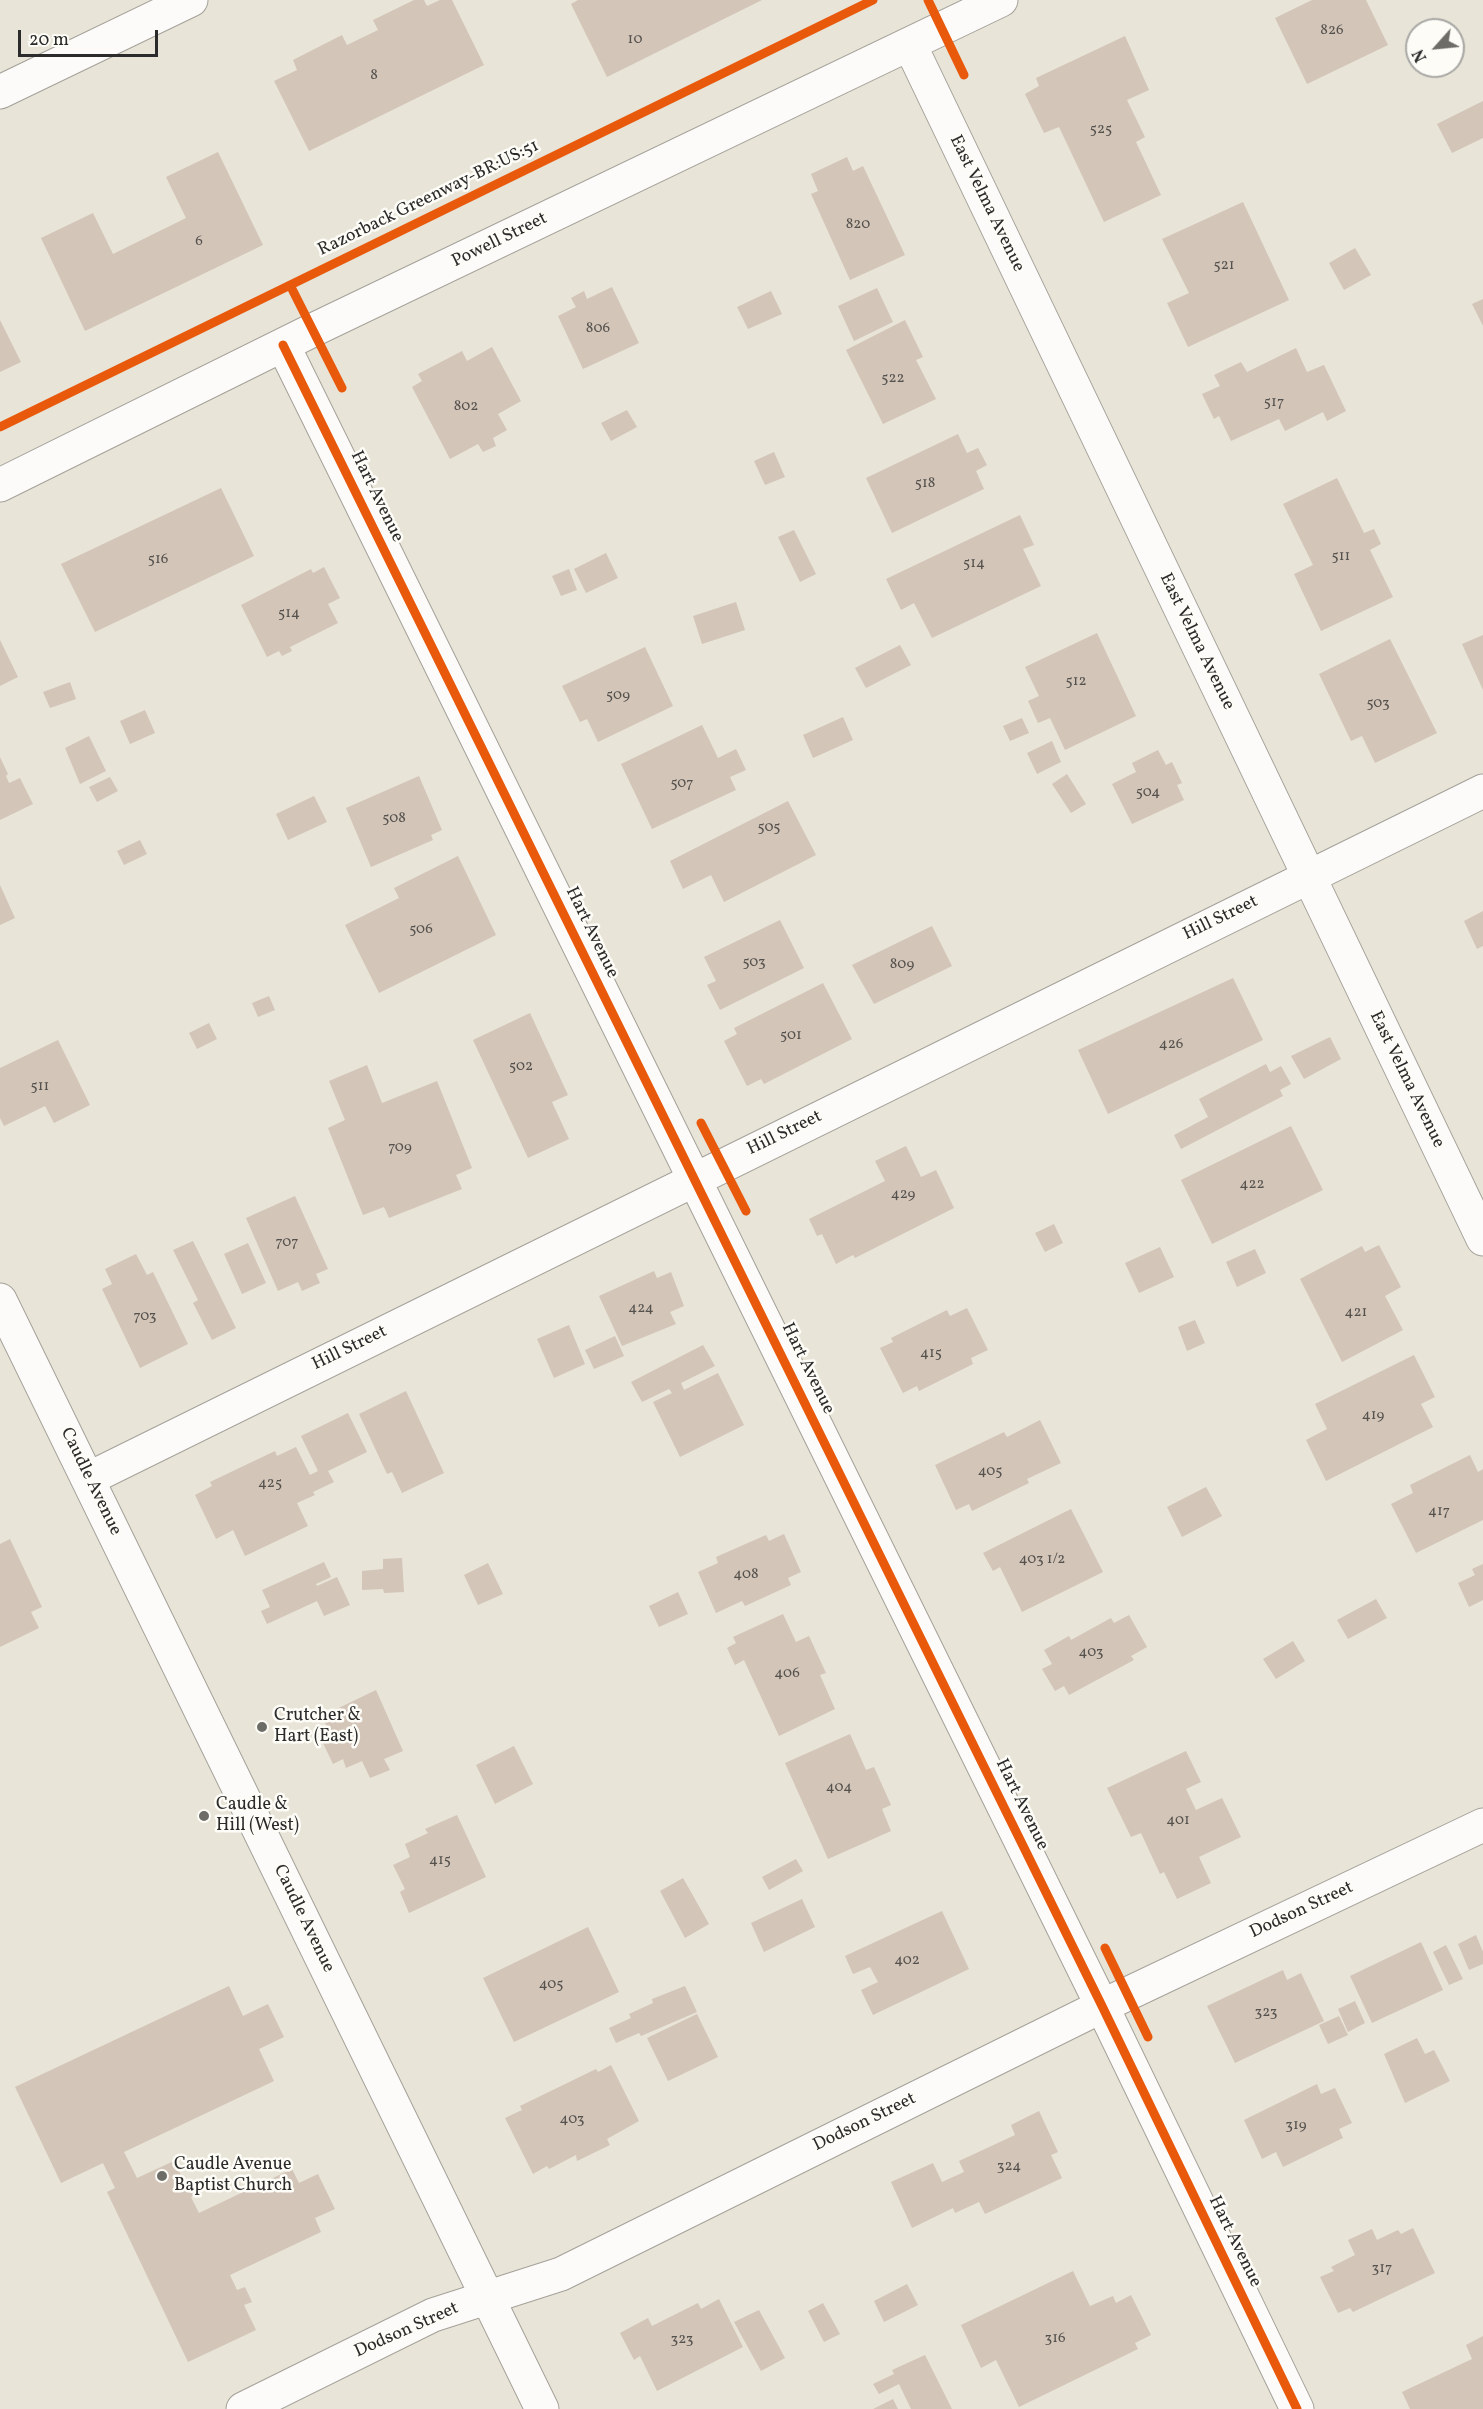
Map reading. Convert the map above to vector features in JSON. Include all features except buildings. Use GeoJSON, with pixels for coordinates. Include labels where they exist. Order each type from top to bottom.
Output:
{"type":"FeatureCollection","features":[{"type":"Feature","properties":{"kind":"street"},"geometry":{"type":"LineString","coordinates":[[0,92],[191,0]]}},
{"type":"Feature","properties":{"kind":"street","name":"Powell Street"},"geometry":{"type":"LineString","coordinates":[[0,485],[283,345],[1001,0]]}},
{"type":"Feature","properties":{"kind":"street","name":"East Velma Avenue"},"geometry":{"type":"LineString","coordinates":[[910,45],[1483,1239]]}},
{"type":"Feature","properties":{"kind":"street","name":"Hart Avenue"},"geometry":{"type":"LineString","coordinates":[[283,345],[1102,2006],[1296,2409]]}},
{"type":"Feature","properties":{"kind":"street","name":"Hill Street"},"geometry":{"type":"LineString","coordinates":[[88,1479],[1483,791]]}},
{"type":"Feature","properties":{"kind":"street","name":"Caudle Avenue"},"geometry":{"type":"LineString","coordinates":[[0,1300],[542,2409]]}},
{"type":"Feature","properties":{"kind":"street","name":"Dodson Street"},"geometry":{"type":"LineString","coordinates":[[243,2409],[433,2315],[561,2274],[1102,2006],[1483,1825]]}},
{"type":"Feature","properties":{"kind":"cycle path","name":"Razorback Greenway-BR:US:51"},"geometry":{"type":"LineString","coordinates":[[0,427],[873,0]]}},
{"type":"Feature","properties":{"kind":"cycle path"},"geometry":{"type":"LineString","coordinates":[[928,0],[964,75]]}},
{"type":"Feature","properties":{"kind":"cycle path"},"geometry":{"type":"LineString","coordinates":[[290,285],[342,388]]}},
{"type":"Feature","properties":{"kind":"cycle path"},"geometry":{"type":"LineString","coordinates":[[283,345],[1102,2006],[1297,2409]]}},
{"type":"Feature","properties":{"kind":"cycle path"},"geometry":{"type":"LineString","coordinates":[[701,1123],[746,1211]]}},
{"type":"Feature","properties":{"kind":"cycle path"},"geometry":{"type":"LineString","coordinates":[[1105,1948],[1148,2037]]}},
{"type":"Feature","properties":{"kind":"place","name":"Crutcher & Hart (East)"},"geometry":{"type":"Point","coordinates":[262,1727]}},
{"type":"Feature","properties":{"kind":"place","name":"Caudle & Hill (West)"},"geometry":{"type":"Point","coordinates":[204,1816]}},
{"type":"Feature","properties":{"kind":"place","name":"Caudle Avenue Baptist Church"},"geometry":{"type":"Point","coordinates":[162,2176]}}]}
